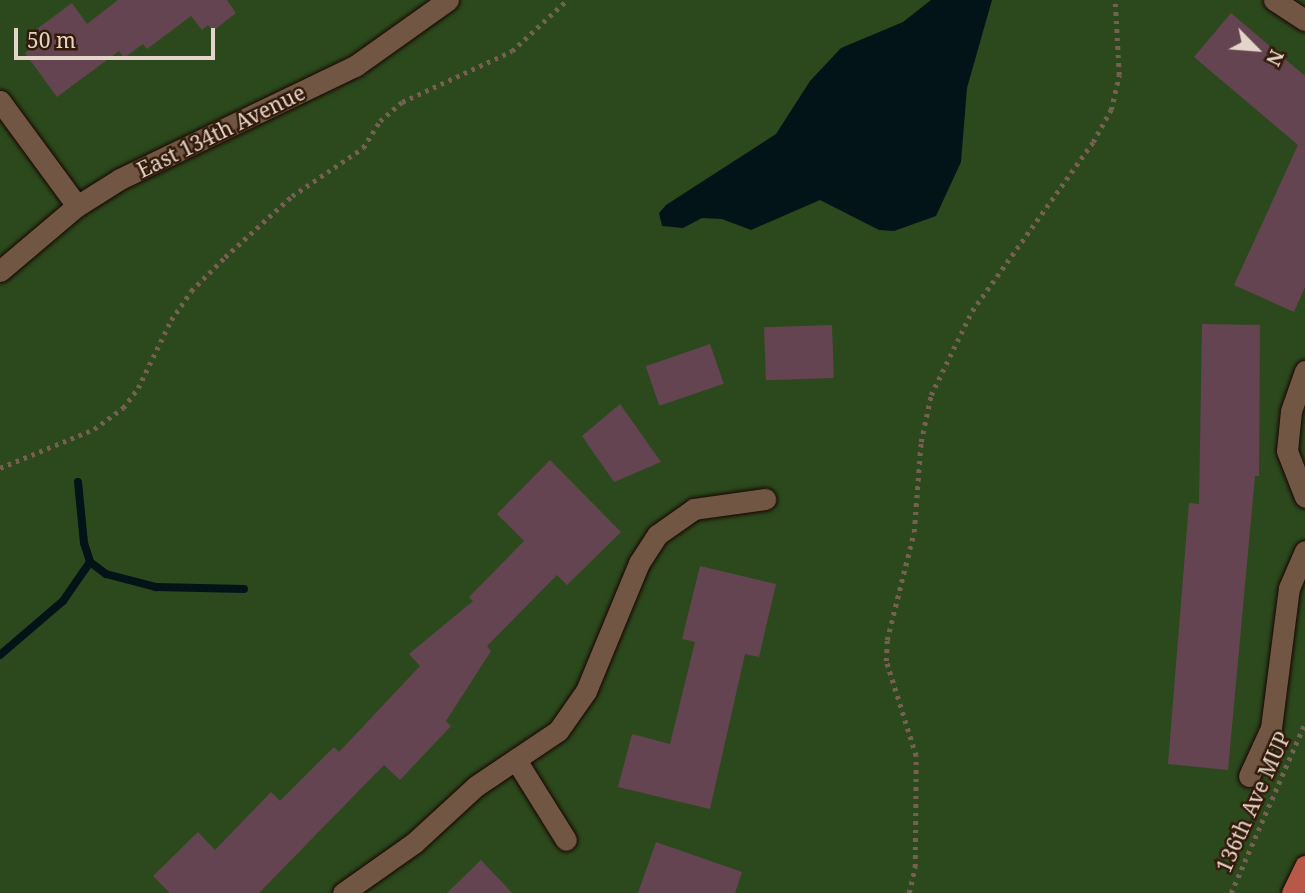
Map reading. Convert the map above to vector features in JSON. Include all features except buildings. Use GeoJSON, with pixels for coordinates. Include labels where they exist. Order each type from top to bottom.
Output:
{"type":"FeatureCollection","features":[{"type":"Feature","properties":{"kind":"main road"},"geometry":{"type":"LineString","coordinates":[[1292,893],[1305,866]]}},
{"type":"Feature","properties":{"kind":"street","name":"East 134th Avenue"},"geometry":{"type":"LineString","coordinates":[[0,271],[77,206],[160,159],[355,66],[448,0]]}},
{"type":"Feature","properties":{"kind":"street"},"geometry":{"type":"LineString","coordinates":[[1275,0],[1305,20]]}},
{"type":"Feature","properties":{"kind":"street"},"geometry":{"type":"LineString","coordinates":[[0,101],[77,206]]}},
{"type":"Feature","properties":{"kind":"street"},"geometry":{"type":"LineString","coordinates":[[1305,371],[1291,411],[1287,451],[1305,497]]}},
{"type":"Feature","properties":{"kind":"street"},"geometry":{"type":"LineString","coordinates":[[343,893],[414,843],[476,786],[543,744],[577,710],[639,563],[657,536],[694,509],[765,499]]}},
{"type":"Feature","properties":{"kind":"street"},"geometry":{"type":"LineString","coordinates":[[1249,776],[1270,728],[1289,588],[1305,551]]}},
{"type":"Feature","properties":{"kind":"street"},"geometry":{"type":"LineString","coordinates":[[516,760],[566,840]]}},
{"type":"Feature","properties":{"kind":"path"},"geometry":{"type":"LineString","coordinates":[[0,468],[94,429],[123,408],[138,388],[171,320],[225,257],[292,196],[363,148],[380,121],[402,102],[512,51],[567,0]]}},
{"type":"Feature","properties":{"kind":"path"},"geometry":{"type":"LineString","coordinates":[[909,893],[915,867],[916,755],[886,661],[914,532],[921,442],[930,395],[972,311],[1037,224],[1111,110],[1119,75],[1115,0]]}},
{"type":"Feature","properties":{"kind":"path","name":"136th Ave MUP"},"geometry":{"type":"LineString","coordinates":[[1231,893],[1305,723]]}},
{"type":"Feature","properties":{"kind":"green space"},"geometry":{"type":"Polygon","coordinates":[[[0,0],[1305,0],[1305,893],[0,893],[0,0]]]}},
{"type":"Feature","properties":{"kind":"shaded area"},"geometry":{"type":"Polygon","coordinates":[[[931,0],[992,0],[967,88],[961,162],[936,216],[894,231],[879,230],[820,200],[751,230],[722,219],[702,218],[683,228],[662,226],[659,213],[666,205],[776,134],[810,81],[841,48],[903,22],[931,0]]]}},
{"type":"Feature","properties":{"kind":"waterway"},"geometry":{"type":"LineString","coordinates":[[78,482],[84,543],[90,562],[106,574],[156,587],[244,589]]}},
{"type":"Feature","properties":{"kind":"waterway"},"geometry":{"type":"LineString","coordinates":[[0,655],[63,601],[90,562]]}}]}
